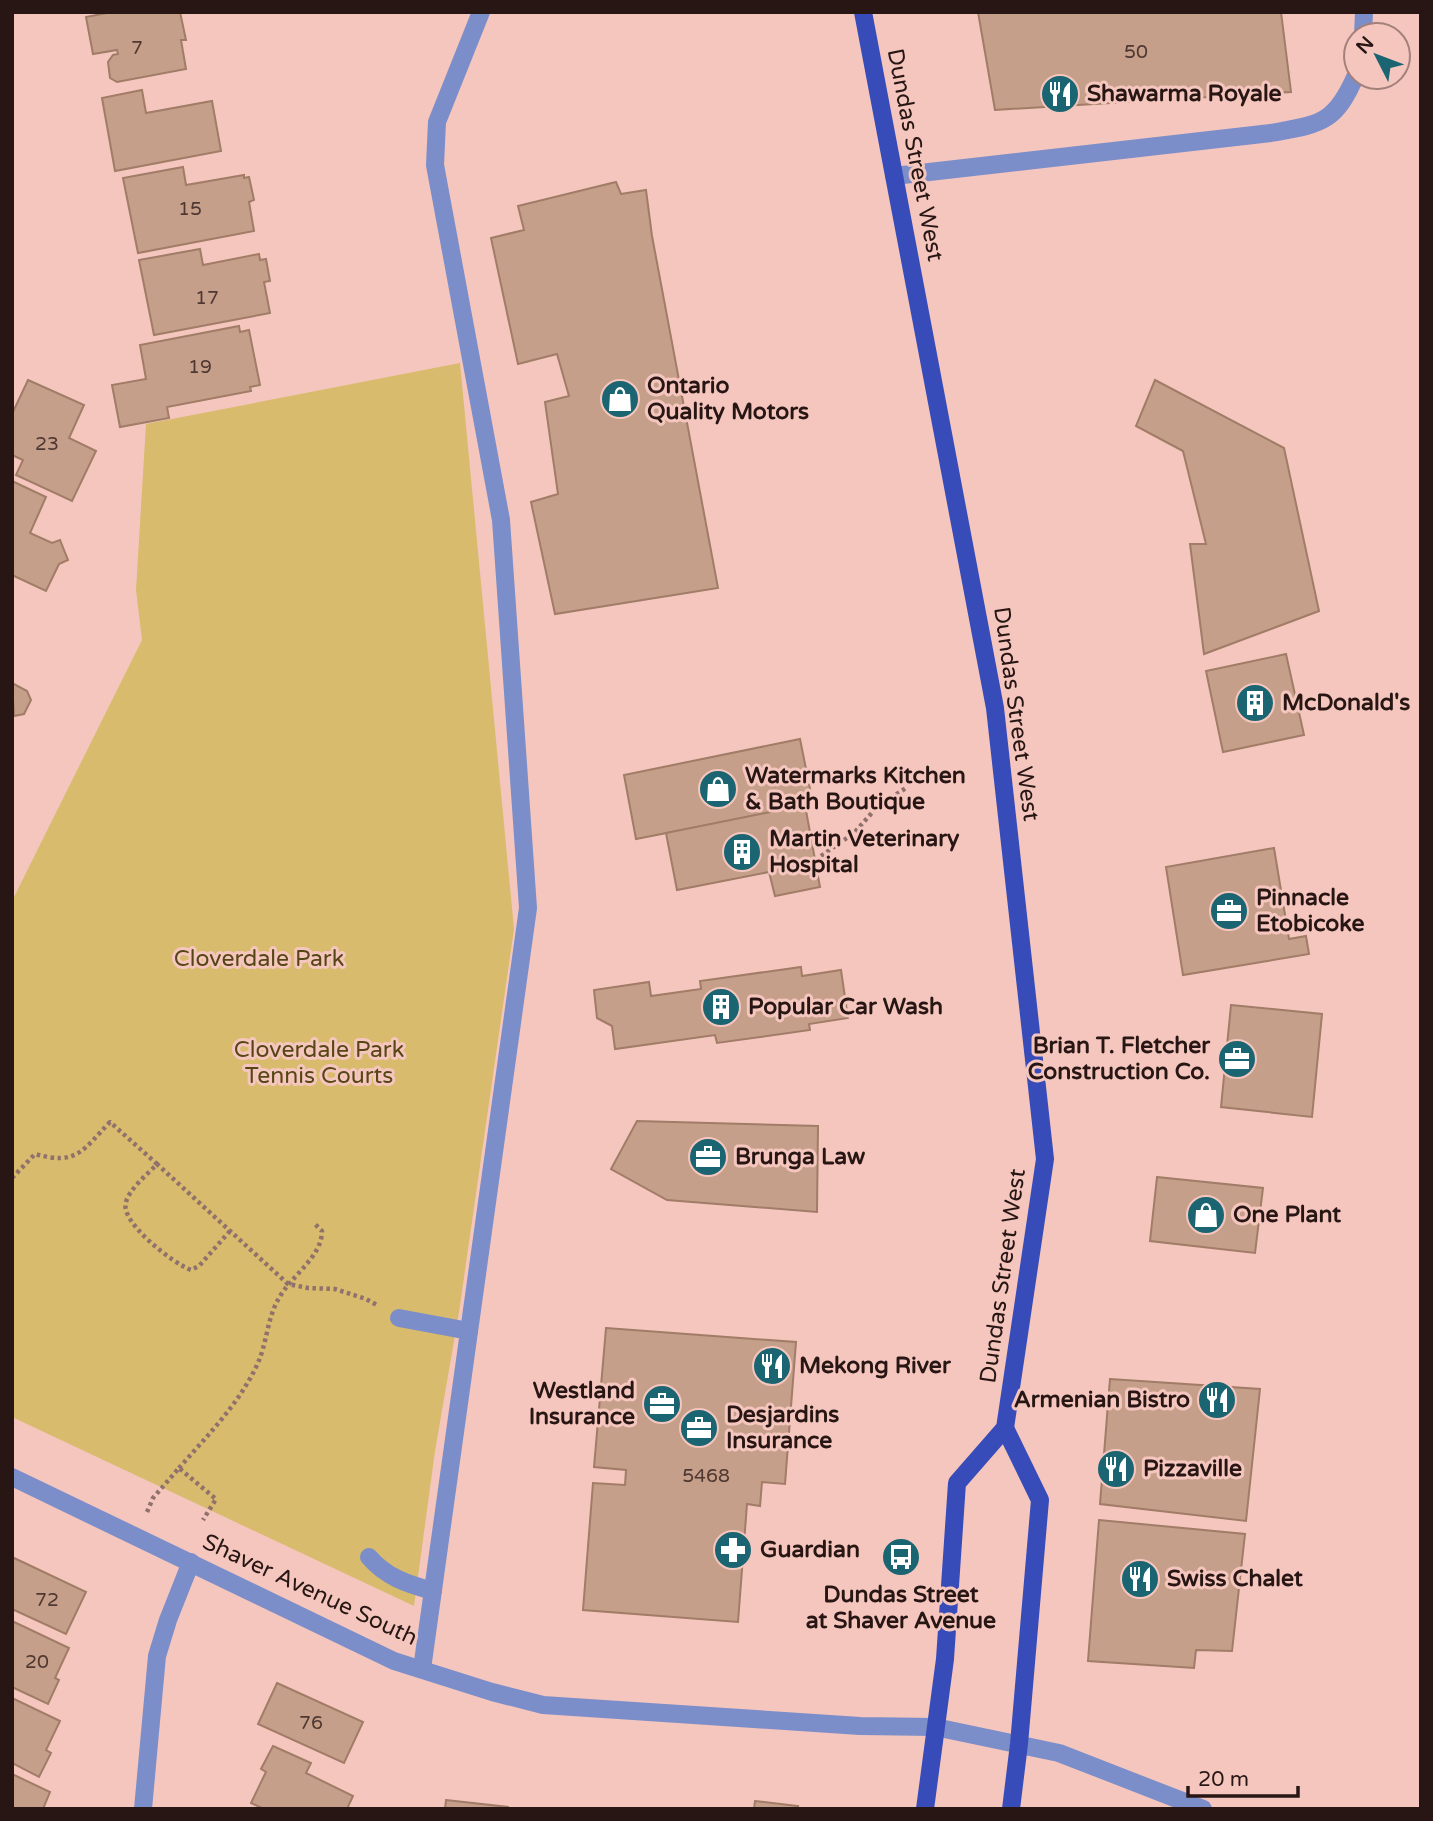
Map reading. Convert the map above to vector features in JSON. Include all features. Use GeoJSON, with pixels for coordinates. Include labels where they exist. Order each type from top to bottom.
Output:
{"type":"FeatureCollection","features":[{"type":"Feature","properties":{"kind":"main road","name":"Dundas Street West"},"geometry":{"type":"LineString","coordinates":[[863,12],[995,708],[1045,1158],[1005,1428]]}},
{"type":"Feature","properties":{"kind":"main road"},"geometry":{"type":"LineString","coordinates":[[925,1809],[945,1659],[957,1483],[1005,1428],[1040,1500],[1011,1809]]}},
{"type":"Feature","properties":{"kind":"street"},"geometry":{"type":"LineString","coordinates":[[422,1669],[528,908],[501,520],[435,164],[437,122],[481,12]]}},
{"type":"Feature","properties":{"kind":"street"},"geometry":{"type":"LineString","coordinates":[[894,176],[1271,133],[1317,124],[1332,114],[1348,91]]}},
{"type":"Feature","properties":{"kind":"street"},"geometry":{"type":"LineString","coordinates":[[399,1318],[470,1331]]}},
{"type":"Feature","properties":{"kind":"street","name":"Shaver Avenue South"},"geometry":{"type":"LineString","coordinates":[[12,1477],[394,1661],[542,1705],[846,1725],[935,1727],[1059,1753],[1203,1809]]}},
{"type":"Feature","properties":{"kind":"street"},"geometry":{"type":"LineString","coordinates":[[369,1557],[380,1571],[413,1586],[433,1591]]}},
{"type":"Feature","properties":{"kind":"street"},"geometry":{"type":"LineString","coordinates":[[143,1809],[157,1656],[167,1620],[191,1562]]}},
{"type":"Feature","properties":{"kind":"path"},"geometry":{"type":"LineString","coordinates":[[821,856],[854,833],[878,806],[906,788]]}},
{"type":"Feature","properties":{"kind":"path"},"geometry":{"type":"LineString","coordinates":[[12,1178],[35,1154],[52,1159],[71,1157],[83,1150],[110,1122],[288,1284],[335,1289],[366,1299],[399,1318]]}},
{"type":"Feature","properties":{"kind":"path"},"geometry":{"type":"LineString","coordinates":[[157,1164],[125,1203],[125,1212],[131,1223],[175,1263],[191,1270],[200,1266],[230,1231]]}},
{"type":"Feature","properties":{"kind":"path"},"geometry":{"type":"LineString","coordinates":[[146,1512],[153,1498],[219,1423],[247,1385],[258,1362],[274,1308],[288,1284],[320,1246],[322,1231],[315,1224]]}},
{"type":"Feature","properties":{"kind":"path"},"geometry":{"type":"LineString","coordinates":[[179,1468],[216,1499],[203,1520]]}},
{"type":"Feature","properties":{"kind":"green space","name":"Cloverdale Park"},"geometry":{"type":"Polygon","coordinates":[[[460,363],[514,929],[414,1606],[12,1417],[12,901],[142,640],[136,590],[146,424],[460,363]]]}},
{"type":"Feature","properties":{"kind":"building"},"geometry":{"type":"Polygon","coordinates":[[[112,12],[180,12],[186,40],[181,40],[186,69],[117,82],[110,78],[108,62],[113,55],[118,54],[117,50],[93,54],[86,17],[112,12]]]}},
{"type":"Feature","properties":{"kind":"building"},"geometry":{"type":"Polygon","coordinates":[[[978,12],[1281,12],[1291,92],[995,110],[978,12]]]}},
{"type":"Feature","properties":{"kind":"building"},"geometry":{"type":"Polygon","coordinates":[[[142,90],[146,113],[212,101],[221,151],[115,171],[102,98],[142,90]]]}},
{"type":"Feature","properties":{"kind":"building"},"geometry":{"type":"Polygon","coordinates":[[[183,167],[186,185],[244,175],[244,178],[249,177],[254,200],[249,202],[254,231],[138,253],[123,178],[183,167]]]}},
{"type":"Feature","properties":{"kind":"building","name":"Ontario Quality Motors"},"geometry":{"type":"Polygon","coordinates":[[[616,182],[621,194],[646,190],[652,236],[718,588],[555,614],[531,502],[558,494],[545,402],[569,396],[557,354],[518,364],[491,238],[524,230],[518,206],[616,182]]]}},
{"type":"Feature","properties":{"kind":"building"},"geometry":{"type":"Polygon","coordinates":[[[200,249],[203,265],[259,254],[260,260],[266,259],[270,281],[264,282],[270,313],[154,335],[139,260],[200,249]]]}},
{"type":"Feature","properties":{"kind":"building"},"geometry":{"type":"Polygon","coordinates":[[[239,326],[240,332],[249,330],[260,385],[250,387],[251,391],[167,407],[169,418],[120,427],[112,385],[146,379],[140,345],[239,326]]]}},
{"type":"Feature","properties":{"kind":"building"},"geometry":{"type":"Polygon","coordinates":[[[28,380],[84,405],[69,438],[96,451],[72,501],[16,475],[23,460],[12,455],[12,414],[28,380]]]}},
{"type":"Feature","properties":{"kind":"building"},"geometry":{"type":"Polygon","coordinates":[[[1155,380],[1284,448],[1319,611],[1204,654],[1190,544],[1206,544],[1183,451],[1136,426],[1155,380]]]}},
{"type":"Feature","properties":{"kind":"building"},"geometry":{"type":"Polygon","coordinates":[[[12,481],[46,497],[30,533],[52,543],[60,540],[68,560],[59,564],[46,591],[12,575],[12,481]]]}},
{"type":"Feature","properties":{"kind":"building","name":"McDonald's"},"geometry":{"type":"Polygon","coordinates":[[[1286,654],[1304,735],[1223,752],[1206,671],[1286,654]]]}},
{"type":"Feature","properties":{"kind":"building"},"geometry":{"type":"Polygon","coordinates":[[[12,683],[27,691],[31,700],[24,714],[14,716],[12,683]]]}},
{"type":"Feature","properties":{"kind":"building","name":"Watermarks Kitchen & Bath Boutique"},"geometry":{"type":"Polygon","coordinates":[[[800,739],[813,804],[636,839],[624,775],[800,739]]]}},
{"type":"Feature","properties":{"kind":"building","name":"Martin Veterinary Hospital"},"geometry":{"type":"Polygon","coordinates":[[[805,805],[820,887],[775,896],[769,872],[677,890],[666,833],[805,805]]]}},
{"type":"Feature","properties":{"kind":"building","name":"Pinnacle Etobicoke"},"geometry":{"type":"Polygon","coordinates":[[[1274,848],[1289,939],[1306,936],[1309,954],[1183,975],[1166,867],[1274,848]]]}},
{"type":"Feature","properties":{"kind":"building","name":"Popular Car Wash"},"geometry":{"type":"Polygon","coordinates":[[[801,967],[802,976],[841,970],[848,1018],[809,1024],[810,1030],[717,1043],[715,1035],[615,1049],[612,1026],[597,1018],[594,990],[649,982],[651,996],[701,989],[700,981],[801,967]]]}},
{"type":"Feature","properties":{"kind":"building"},"geometry":{"type":"Polygon","coordinates":[[[1231,1005],[1322,1014],[1312,1117],[1221,1107],[1231,1005]]]}},
{"type":"Feature","properties":{"kind":"building"},"geometry":{"type":"Polygon","coordinates":[[[637,1121],[818,1126],[817,1212],[667,1200],[611,1169],[637,1121]]]}},
{"type":"Feature","properties":{"kind":"building","name":"One Plant"},"geometry":{"type":"Polygon","coordinates":[[[1157,1177],[1263,1188],[1255,1253],[1150,1241],[1157,1177]]]}},
{"type":"Feature","properties":{"kind":"building"},"geometry":{"type":"Polygon","coordinates":[[[606,1328],[796,1342],[785,1484],[762,1482],[760,1506],[747,1504],[738,1622],[583,1610],[593,1483],[625,1485],[626,1470],[594,1467],[606,1328]]]}},
{"type":"Feature","properties":{"kind":"building"},"geometry":{"type":"Polygon","coordinates":[[[1110,1379],[1260,1389],[1246,1521],[1100,1504],[1110,1379]]]}},
{"type":"Feature","properties":{"kind":"building"},"geometry":{"type":"Polygon","coordinates":[[[1099,1520],[1245,1534],[1232,1651],[1196,1650],[1194,1668],[1088,1661],[1099,1520]]]}},
{"type":"Feature","properties":{"kind":"building"},"geometry":{"type":"Polygon","coordinates":[[[12,1557],[86,1592],[66,1634],[12,1609],[12,1557]]]}},
{"type":"Feature","properties":{"kind":"building"},"geometry":{"type":"Polygon","coordinates":[[[12,1621],[69,1648],[55,1678],[59,1680],[48,1704],[12,1687],[12,1621]]]}},
{"type":"Feature","properties":{"kind":"building"},"geometry":{"type":"Polygon","coordinates":[[[277,1683],[363,1722],[344,1763],[258,1724],[277,1683]]]}},
{"type":"Feature","properties":{"kind":"building"},"geometry":{"type":"Polygon","coordinates":[[[12,1698],[60,1721],[46,1750],[51,1753],[39,1777],[12,1763],[12,1698]]]}},
{"type":"Feature","properties":{"kind":"building"},"geometry":{"type":"Polygon","coordinates":[[[273,1746],[311,1763],[306,1773],[353,1796],[347,1809],[264,1809],[251,1803],[266,1772],[261,1769],[273,1746]]]}},
{"type":"Feature","properties":{"kind":"building"},"geometry":{"type":"Polygon","coordinates":[[[12,1774],[50,1792],[43,1809],[12,1809],[12,1774]]]}},
{"type":"Feature","properties":{"kind":"building"},"geometry":{"type":"Polygon","coordinates":[[[446,1800],[508,1807],[508,1809],[445,1809],[446,1800]]]}},
{"type":"Feature","properties":{"kind":"building"},"geometry":{"type":"Polygon","coordinates":[[[755,1801],[798,1806],[797,1809],[754,1809],[755,1801]]]}},
{"type":"Feature","properties":{"kind":"place","name":"Shawarma Royale"},"geometry":{"type":"Point","coordinates":[1060,94]}},
{"type":"Feature","properties":{"kind":"place","name":"Ontario Quality Motors"},"geometry":{"type":"Point","coordinates":[620,399]}},
{"type":"Feature","properties":{"kind":"place","name":"McDonald's"},"geometry":{"type":"Point","coordinates":[1255,703]}},
{"type":"Feature","properties":{"kind":"place","name":"Watermarks Kitchen & Bath Boutique"},"geometry":{"type":"Point","coordinates":[718,789]}},
{"type":"Feature","properties":{"kind":"place","name":"Martin Veterinary Hospital"},"geometry":{"type":"Point","coordinates":[742,852]}},
{"type":"Feature","properties":{"kind":"place","name":"Pinnacle Etobicoke"},"geometry":{"type":"Point","coordinates":[1229,911]}},
{"type":"Feature","properties":{"kind":"place","name":"Popular Car Wash"},"geometry":{"type":"Point","coordinates":[721,1007]}},
{"type":"Feature","properties":{"kind":"place","name":"Brian T. Fletcher Construction Co."},"geometry":{"type":"Point","coordinates":[1237,1059]}},
{"type":"Feature","properties":{"kind":"place","name":"Brunga Law"},"geometry":{"type":"Point","coordinates":[708,1157]}},
{"type":"Feature","properties":{"kind":"place","name":"One Plant"},"geometry":{"type":"Point","coordinates":[1206,1215]}},
{"type":"Feature","properties":{"kind":"place","name":"Mekong River"},"geometry":{"type":"Point","coordinates":[772,1366]}},
{"type":"Feature","properties":{"kind":"place","name":"Armenian Bistro"},"geometry":{"type":"Point","coordinates":[1217,1400]}},
{"type":"Feature","properties":{"kind":"place","name":"Westland Insurance"},"geometry":{"type":"Point","coordinates":[662,1404]}},
{"type":"Feature","properties":{"kind":"place","name":"Desjardins Insurance"},"geometry":{"type":"Point","coordinates":[699,1428]}},
{"type":"Feature","properties":{"kind":"place","name":"Pizzaville"},"geometry":{"type":"Point","coordinates":[1116,1469]}},
{"type":"Feature","properties":{"kind":"place","name":"Guardian"},"geometry":{"type":"Point","coordinates":[733,1550]}},
{"type":"Feature","properties":{"kind":"place","name":"Dundas Street at Shaver Avenue"},"geometry":{"type":"Point","coordinates":[901,1557]}},
{"type":"Feature","properties":{"kind":"place","name":"Swiss Chalet"},"geometry":{"type":"Point","coordinates":[1140,1579]}},
{"type":"Feature","properties":{"kind":"park label","name":"Cloverdale Park Tennis Courts"},"geometry":{"type":"Point","coordinates":[319,1063]}}]}
